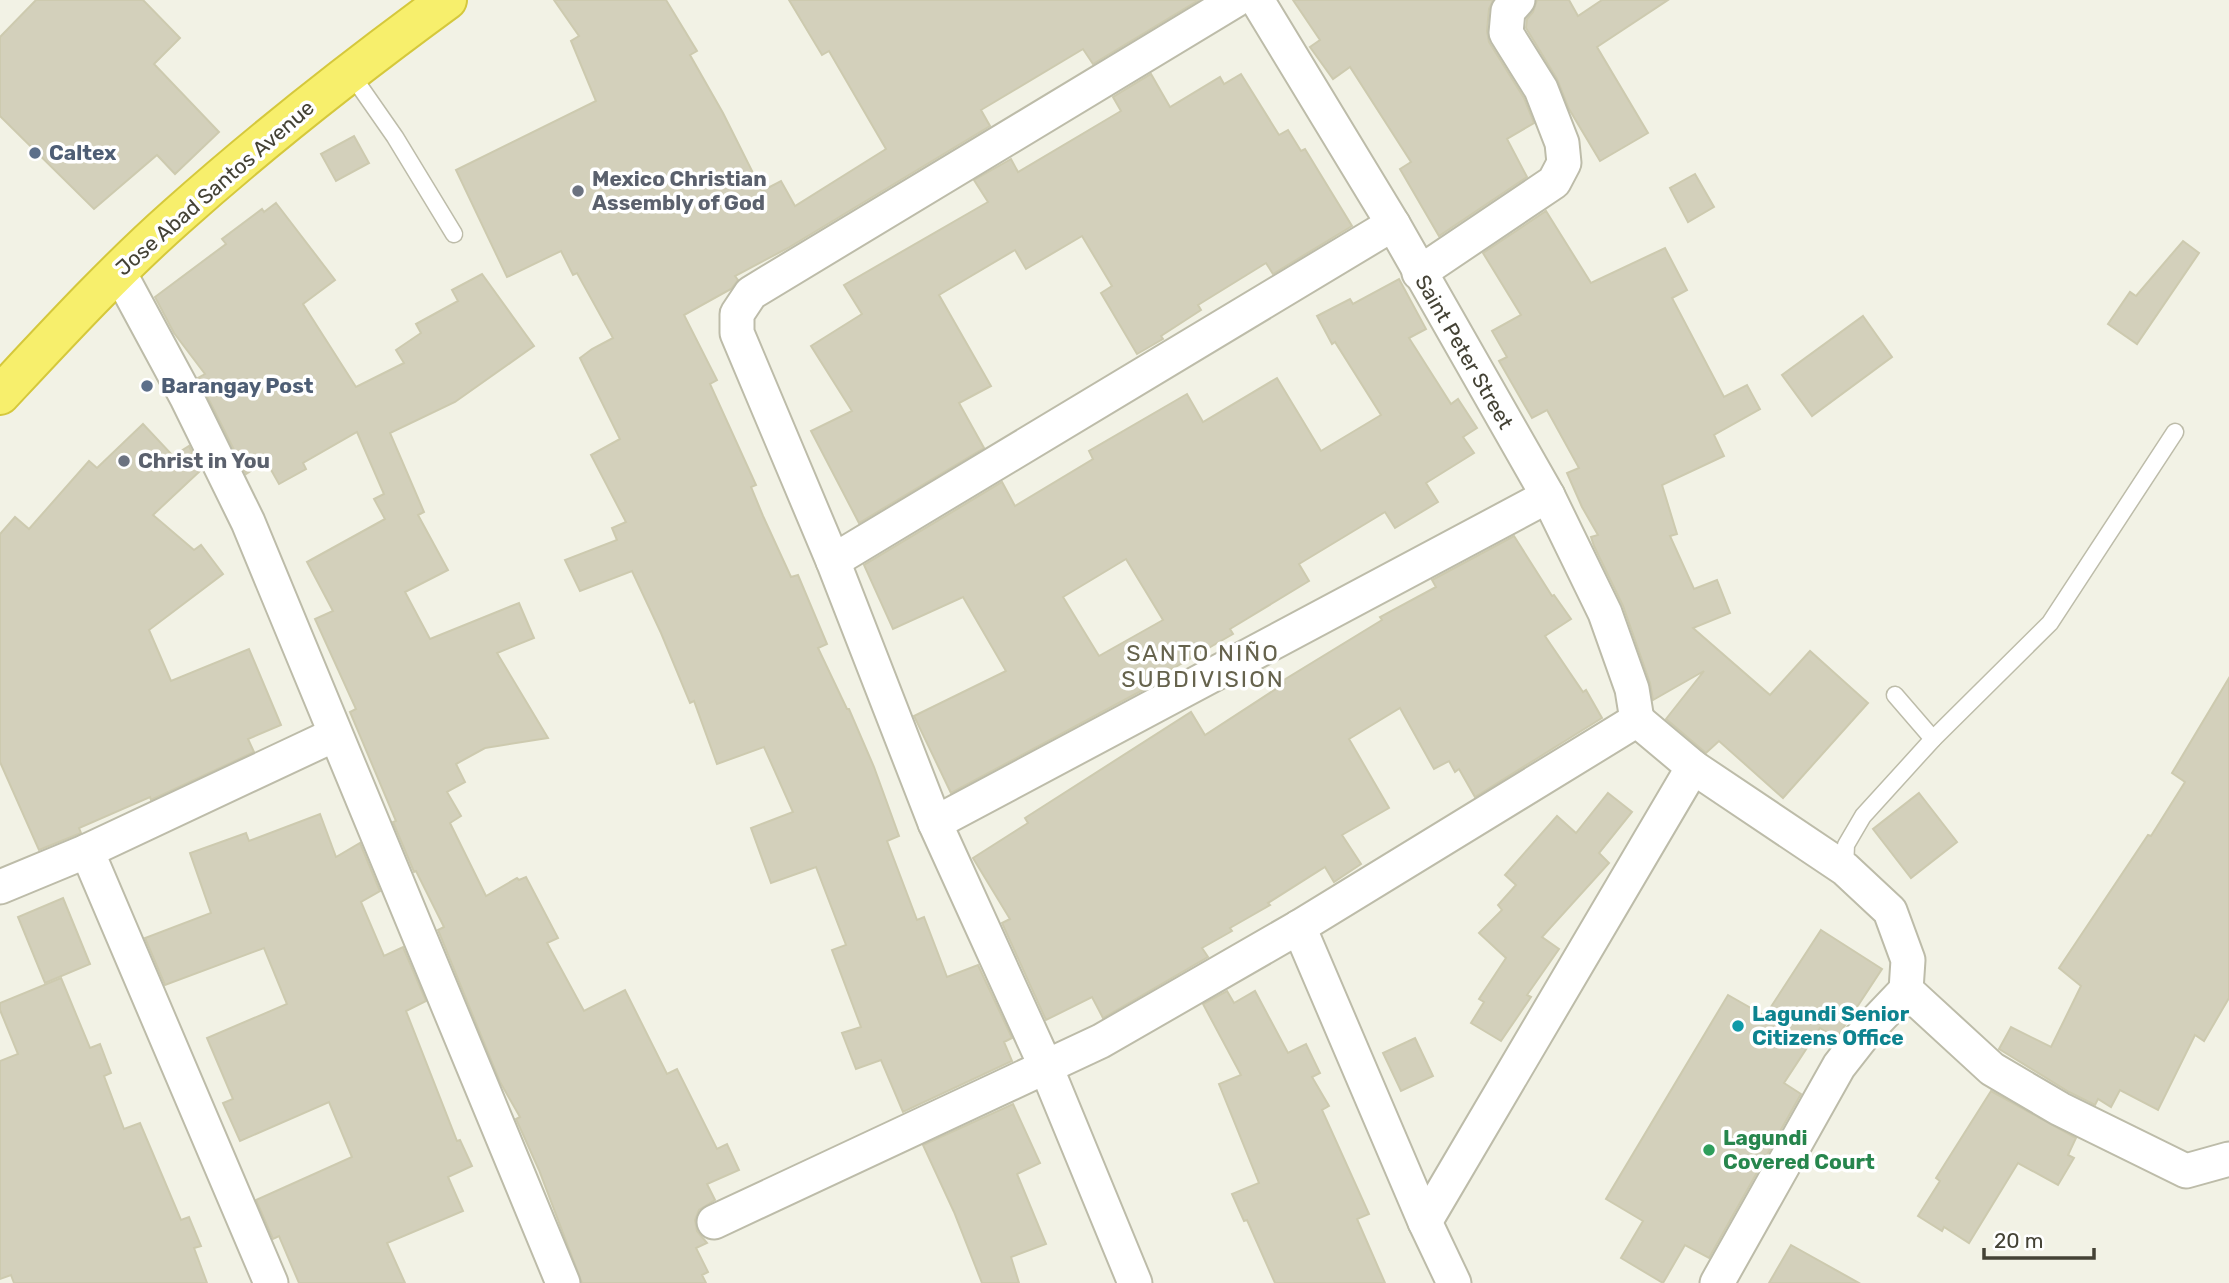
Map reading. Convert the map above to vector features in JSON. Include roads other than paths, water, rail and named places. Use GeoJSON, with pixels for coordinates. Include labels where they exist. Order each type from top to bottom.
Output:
{"type":"FeatureCollection","features":[{"type":"Feature","properties":{"kind":"highway","name":"Jose Abad Santos Avenue"},"geometry":{"type":"LineString","coordinates":[[0,395],[176,217],[349,71],[447,0]]}},
{"type":"Feature","properties":{"kind":"street"},"geometry":{"type":"LineString","coordinates":[[1135,1283],[1046,1067],[935,823],[833,561],[737,333],[737,314],[751,293],[1236,0]]}},
{"type":"Feature","properties":{"kind":"street","name":"Saint Peter Street"},"geometry":{"type":"LineString","coordinates":[[1257,0],[1393,224],[1548,496],[1605,613],[1632,690],[1637,720]]}},
{"type":"Feature","properties":{"kind":"street"},"geometry":{"type":"LineString","coordinates":[[1419,273],[1554,183],[1564,163],[1562,143],[1553,114],[1541,89],[1506,33],[1508,11],[1518,0]]}},
{"type":"Feature","properties":{"kind":"street"},"geometry":{"type":"LineString","coordinates":[[833,561],[1393,224]]}},
{"type":"Feature","properties":{"kind":"street"},"geometry":{"type":"LineString","coordinates":[[119,272],[187,398],[248,522],[563,1283]]}},
{"type":"Feature","properties":{"kind":"street"},"geometry":{"type":"LineString","coordinates":[[935,823],[1548,496]]}},
{"type":"Feature","properties":{"kind":"street"},"geometry":{"type":"LineString","coordinates":[[714,1222],[1101,1041],[1299,927],[1637,720],[1693,767],[1845,869],[1890,911],[1908,960],[1906,990],[1864,1034],[1839,1066],[1717,1283]]}},
{"type":"Feature","properties":{"kind":"street"},"geometry":{"type":"LineString","coordinates":[[0,887],[87,851],[334,735]]}},
{"type":"Feature","properties":{"kind":"street"},"geometry":{"type":"LineString","coordinates":[[1425,1222],[1693,767]]}},
{"type":"Feature","properties":{"kind":"street"},"geometry":{"type":"LineString","coordinates":[[87,851],[271,1283]]}},
{"type":"Feature","properties":{"kind":"street"},"geometry":{"type":"LineString","coordinates":[[1299,927],[1425,1222],[1454,1283]]}},
{"type":"Feature","properties":{"kind":"street"},"geometry":{"type":"LineString","coordinates":[[1906,990],[1992,1069],[2060,1109],[2186,1171],[2229,1159]]}},
{"type":"Feature","properties":{"kind":"lane"},"geometry":{"type":"LineString","coordinates":[[349,71],[395,137],[454,234]]}},
{"type":"Feature","properties":{"kind":"lane"},"geometry":{"type":"LineString","coordinates":[[1845,869],[1846,845],[1863,816],[1933,738],[2050,623],[2175,432]]}},
{"type":"Feature","properties":{"kind":"lane"},"geometry":{"type":"LineString","coordinates":[[1895,695],[1933,738]]}},
{"type":"Feature","properties":{"kind":"place","name":"Caltex"},"geometry":{"type":"Point","coordinates":[35,153]}},
{"type":"Feature","properties":{"kind":"place","name":"Mexico Christian Assembly of God"},"geometry":{"type":"Point","coordinates":[578,191]}},
{"type":"Feature","properties":{"kind":"place","name":"Barangay Post"},"geometry":{"type":"Point","coordinates":[147,386]}},
{"type":"Feature","properties":{"kind":"place","name":"Christ in You"},"geometry":{"type":"Point","coordinates":[124,461]}},
{"type":"Feature","properties":{"kind":"place","name":"Lagundi Senior Citizens Office"},"geometry":{"type":"Point","coordinates":[1738,1026]}},
{"type":"Feature","properties":{"kind":"place","name":"Lagundi Covered Court"},"geometry":{"type":"Point","coordinates":[1709,1150]}},
{"type":"Feature","properties":{"kind":"district","name":"SANTO NIÑO SUBDIVISION"},"geometry":{"type":"Point","coordinates":[1203,666]}}]}
